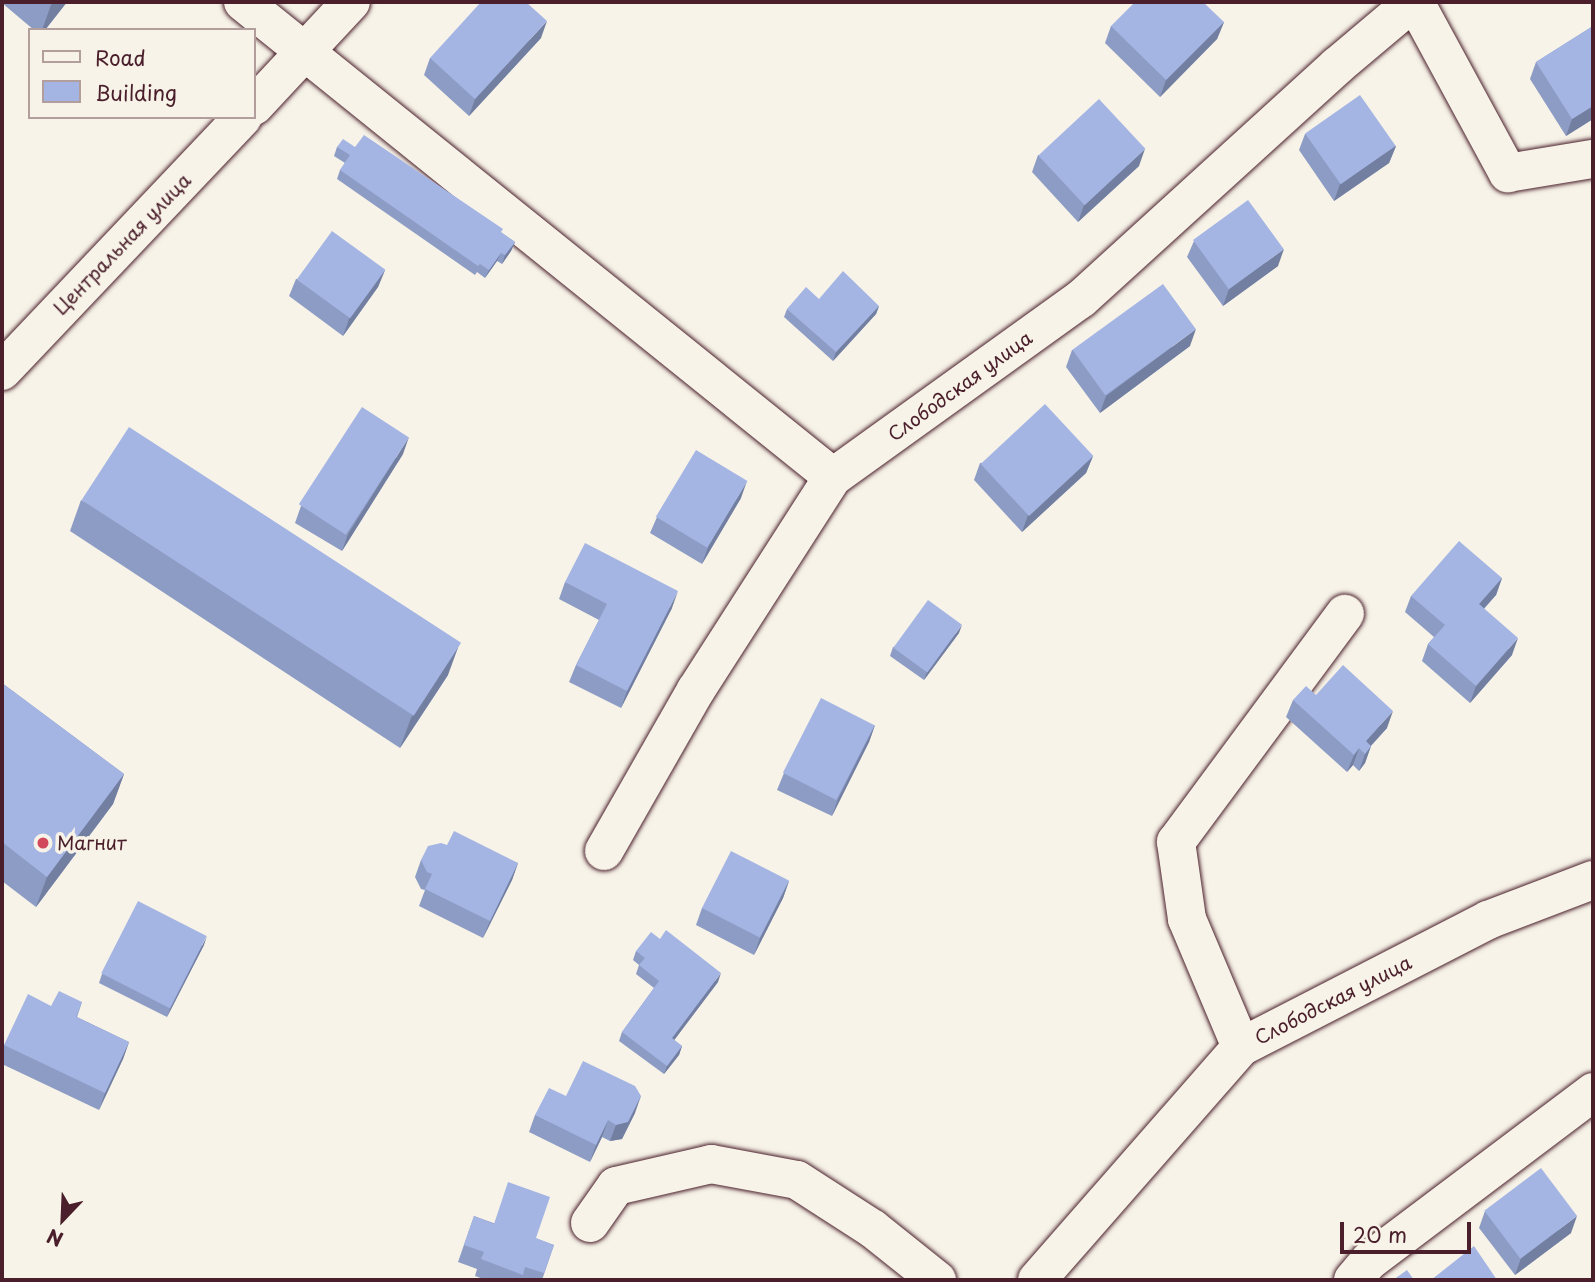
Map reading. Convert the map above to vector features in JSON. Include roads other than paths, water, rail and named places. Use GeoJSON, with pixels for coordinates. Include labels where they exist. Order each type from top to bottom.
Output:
{"type":"FeatureCollection","features":[{"type":"Feature","properties":{"kind":"street"},"geometry":{"type":"LineString","coordinates":[[243,2],[833,477]]}},
{"type":"Feature","properties":{"kind":"street"},"geometry":{"type":"LineString","coordinates":[[256,104],[351,2]]}},
{"type":"Feature","properties":{"kind":"street"},"geometry":{"type":"LineString","coordinates":[[1414,2],[1508,173],[1593,159]]}},
{"type":"Feature","properties":{"kind":"street","name":"Слободская улица"},"geometry":{"type":"LineString","coordinates":[[604,851],[696,690],[833,477],[1081,299],[1337,65],[1414,2]]}},
{"type":"Feature","properties":{"kind":"street","name":"Центральная улица"},"geometry":{"type":"LineString","coordinates":[[2,370],[241,119]]}},
{"type":"Feature","properties":{"kind":"street"},"geometry":{"type":"LineString","coordinates":[[1241,1047],[1187,919],[1176,842],[1345,614]]}},
{"type":"Feature","properties":{"kind":"street","name":"Слободская улица"},"geometry":{"type":"LineString","coordinates":[[1037,1280],[1241,1047],[1488,920],[1593,880]]}},
{"type":"Feature","properties":{"kind":"street"},"geometry":{"type":"LineString","coordinates":[[1353,1280],[1369,1261],[1593,1092]]}},
{"type":"Feature","properties":{"kind":"street"},"geometry":{"type":"LineString","coordinates":[[590,1223],[616,1186],[710,1164],[797,1180],[873,1229],[937,1280]]}},
{"type":"Feature","properties":{"kind":"place","name":"Магнит"},"geometry":{"type":"Point","coordinates":[43,843]}}]}
